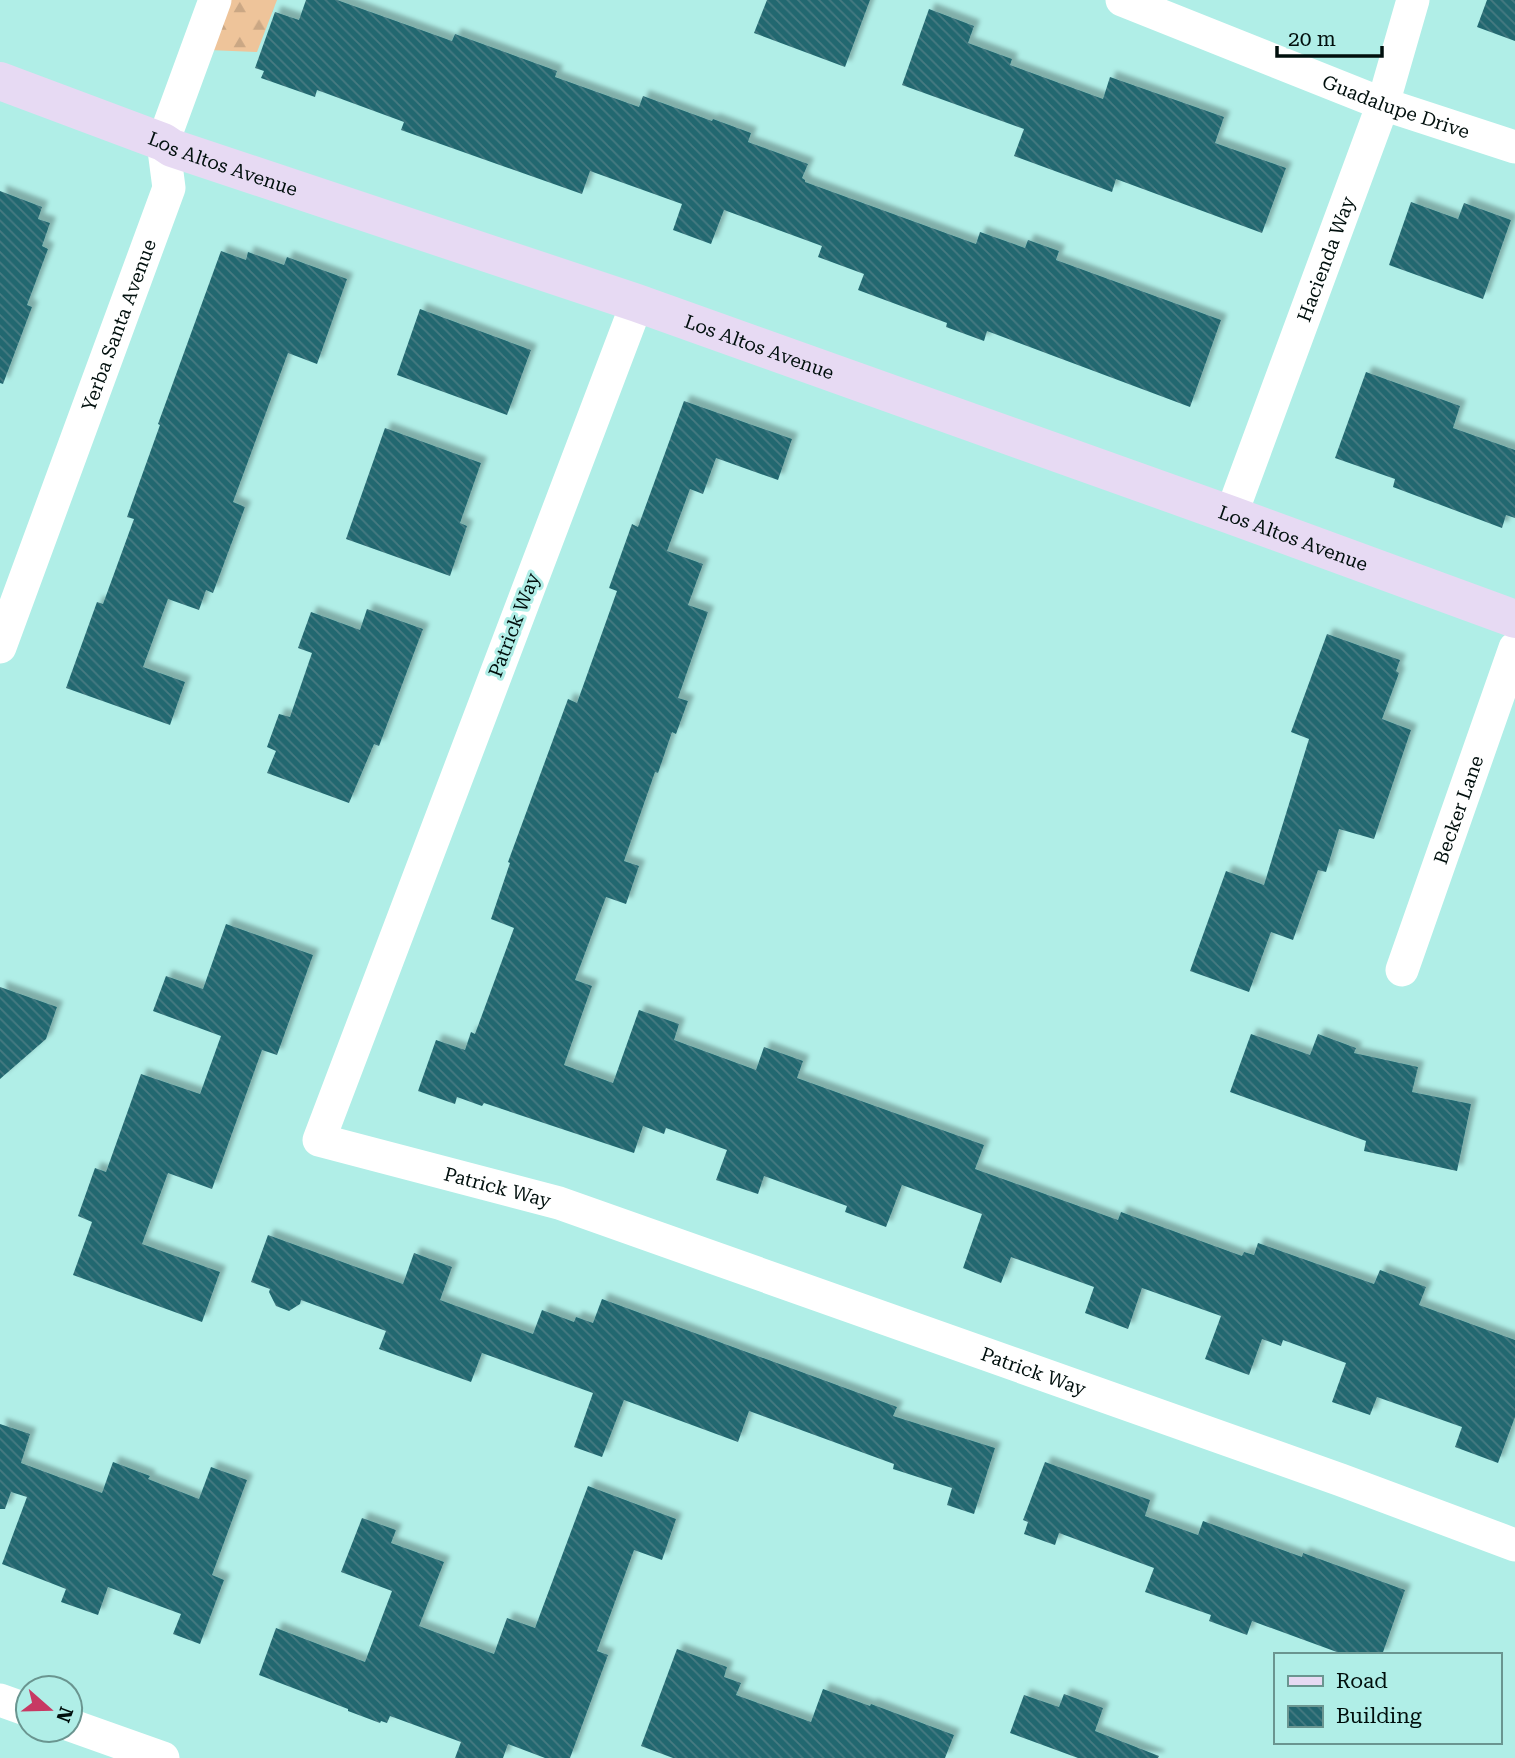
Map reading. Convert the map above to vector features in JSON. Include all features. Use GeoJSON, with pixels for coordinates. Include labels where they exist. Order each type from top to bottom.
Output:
{"type":"FeatureCollection","features":[{"type":"Feature","properties":{"kind":"street","name":"Yerba Santa Avenue"},"geometry":{"type":"LineString","coordinates":[[0,646],[169,188],[163,142],[215,0]]}},
{"type":"Feature","properties":{"kind":"street","name":"Guadalupe Drive"},"geometry":{"type":"LineString","coordinates":[[1122,0],[1383,104],[1515,146]]}},
{"type":"Feature","properties":{"kind":"street","name":"Hacienda Way"},"geometry":{"type":"LineString","coordinates":[[1231,515],[1383,104],[1413,0]]}},
{"type":"Feature","properties":{"kind":"street","name":"Los Altos Avenue"},"geometry":{"type":"LineString","coordinates":[[0,81],[163,142],[172,148],[637,303],[1515,619]]}},
{"type":"Feature","properties":{"kind":"street","name":"Patrick Way"},"geometry":{"type":"LineString","coordinates":[[637,303],[319,1140],[559,1203],[1341,1480],[1515,1545]]}},
{"type":"Feature","properties":{"kind":"street","name":"Becker Lane"},"geometry":{"type":"LineString","coordinates":[[1402,970],[1515,648]]}},
{"type":"Feature","properties":{"kind":"street"},"geometry":{"type":"LineString","coordinates":[[84,1730],[163,1758]]}},
{"type":"Feature","properties":{"kind":"green space"},"geometry":{"type":"Polygon","coordinates":[[[205,0],[277,0],[257,52],[185,49],[205,0]]]}},
{"type":"Feature","properties":{"kind":"building"},"geometry":{"type":"Polygon","coordinates":[[[306,0],[337,0],[452,41],[455,34],[557,71],[555,77],[639,107],[643,96],[712,121],[713,119],[751,133],[748,142],[808,164],[802,178],[805,182],[976,244],[980,232],[1025,248],[1028,240],[1059,251],[1056,260],[1221,320],[1190,407],[987,331],[984,341],[946,327],[947,323],[858,290],[864,274],[818,257],[822,246],[724,210],[711,244],[673,230],[682,204],[590,171],[582,194],[401,130],[404,122],[317,90],[315,97],[261,78],[264,71],[255,68],[275,12],[299,20],[306,0]]]}},
{"type":"Feature","properties":{"kind":"building"},"geometry":{"type":"Polygon","coordinates":[[[767,0],[870,0],[845,67],[754,33],[767,0]]]}},
{"type":"Feature","properties":{"kind":"building"},"geometry":{"type":"Polygon","coordinates":[[[1487,0],[1515,0],[1515,41],[1477,27],[1487,0]]]}},
{"type":"Feature","properties":{"kind":"building"},"geometry":{"type":"Polygon","coordinates":[[[929,9],[974,26],[968,43],[1012,59],[1010,65],[1103,99],[1110,77],[1224,117],[1215,143],[1286,168],[1262,233],[1116,179],[1112,192],[1014,156],[1024,129],[902,85],[929,9]]]}},
{"type":"Feature","properties":{"kind":"building"},"geometry":{"type":"Polygon","coordinates":[[[0,191],[42,207],[38,219],[50,223],[42,246],[48,249],[27,305],[32,307],[3,384],[0,383],[0,191]]]}},
{"type":"Feature","properties":{"kind":"building"},"geometry":{"type":"Polygon","coordinates":[[[1411,202],[1458,219],[1464,203],[1511,220],[1483,299],[1389,265],[1411,202]]]}},
{"type":"Feature","properties":{"kind":"building"},"geometry":{"type":"Polygon","coordinates":[[[221,251],[246,260],[248,252],[284,265],[287,257],[347,279],[317,364],[288,353],[233,502],[245,507],[213,593],[206,590],[199,610],[168,599],[143,667],[185,682],[170,725],[66,688],[97,602],[103,604],[134,519],[127,517],[221,251]]]}},
{"type":"Feature","properties":{"kind":"building"},"geometry":{"type":"Polygon","coordinates":[[[420,309],[531,350],[507,415],[397,375],[420,309]]]}},
{"type":"Feature","properties":{"kind":"building"},"geometry":{"type":"Polygon","coordinates":[[[1366,372],[1460,406],[1453,428],[1515,450],[1515,518],[1506,515],[1502,528],[1393,487],[1395,479],[1335,458],[1366,372]]]}},
{"type":"Feature","properties":{"kind":"building"},"geometry":{"type":"Polygon","coordinates":[[[684,401],[792,439],[778,480],[716,458],[703,494],[690,489],[667,551],[703,564],[688,605],[708,612],[678,698],[688,701],[676,734],[672,732],[658,773],[655,772],[624,861],[639,866],[626,904],[606,897],[575,980],[592,986],[564,1065],[613,1083],[639,1010],[679,1024],[674,1040],[756,1070],[764,1047],[803,1061],[797,1078],[984,1145],[975,1169],[1118,1220],[1121,1212],[1242,1256],[1244,1252],[1254,1255],[1258,1243],[1374,1284],[1380,1270],[1426,1287],[1419,1305],[1515,1340],[1515,1417],[1498,1463],[1455,1447],[1462,1427],[1377,1397],[1370,1415],[1332,1402],[1346,1363],[1283,1340],[1281,1346],[1262,1339],[1249,1375],[1205,1359],[1221,1316],[1142,1288],[1128,1329],[1085,1313],[1094,1287],[1011,1257],[1001,1283],[963,1268],[982,1214],[902,1185],[886,1227],[845,1212],[847,1206],[764,1176],[758,1194],[716,1180],[727,1150],[666,1128],[664,1134],[643,1126],[634,1153],[484,1103],[482,1106],[457,1097],[455,1104],[418,1091],[436,1040],[465,1050],[471,1032],[475,1034],[514,928],[491,919],[510,863],[508,862],[568,699],[577,703],[617,591],[609,588],[632,524],[638,527],[684,401]]]}},
{"type":"Feature","properties":{"kind":"building"},"geometry":{"type":"Polygon","coordinates":[[[385,428],[481,463],[460,523],[467,526],[450,576],[346,539],[385,428]]]}},
{"type":"Feature","properties":{"kind":"building"},"geometry":{"type":"Polygon","coordinates":[[[367,609],[423,629],[379,746],[374,744],[349,803],[267,773],[276,751],[267,747],[279,714],[290,717],[312,653],[298,648],[311,612],[360,630],[367,609]]]}},
{"type":"Feature","properties":{"kind":"building"},"geometry":{"type":"Polygon","coordinates":[[[1327,634],[1400,660],[1396,671],[1399,673],[1382,719],[1411,730],[1374,839],[1339,829],[1326,872],[1318,870],[1293,940],[1271,932],[1249,992],[1190,971],[1226,871],[1264,885],[1309,739],[1291,732],[1327,634]]]}},
{"type":"Feature","properties":{"kind":"building"},"geometry":{"type":"Polygon","coordinates":[[[226,924],[313,955],[277,1055],[262,1050],[212,1189],[168,1173],[142,1244],[220,1272],[202,1322],[73,1275],[92,1222],[78,1216],[95,1168],[106,1172],[141,1074],[200,1094],[221,1036],[153,1011],[166,976],[203,989],[226,924]]]}},
{"type":"Feature","properties":{"kind":"building"},"geometry":{"type":"Polygon","coordinates":[[[0,987],[57,1007],[46,1039],[0,1079],[0,987]]]}},
{"type":"Feature","properties":{"kind":"building"},"geometry":{"type":"Polygon","coordinates":[[[1251,1034],[1310,1055],[1318,1034],[1356,1048],[1354,1053],[1418,1067],[1412,1092],[1471,1104],[1457,1171],[1364,1151],[1366,1141],[1230,1092],[1251,1034]]]}},
{"type":"Feature","properties":{"kind":"building"},"geometry":{"type":"Polygon","coordinates":[[[268,1235],[403,1284],[414,1253],[452,1267],[440,1300],[533,1334],[542,1310],[574,1322],[576,1317],[593,1323],[602,1299],[897,1407],[893,1416],[995,1448],[974,1514],[947,1505],[952,1488],[893,1469],[894,1464],[749,1411],[738,1442],[624,1400],[602,1457],[574,1447],[593,1393],[482,1353],[471,1382],[379,1349],[386,1331],[301,1300],[300,1304],[289,1311],[276,1306],[270,1289],[251,1282],[268,1235]]]}},
{"type":"Feature","properties":{"kind":"building"},"geometry":{"type":"Polygon","coordinates":[[[0,1424],[30,1434],[21,1463],[102,1493],[113,1462],[199,1499],[211,1467],[247,1480],[212,1575],[224,1580],[200,1644],[173,1634],[181,1614],[108,1587],[98,1615],[61,1602],[66,1589],[2,1564],[27,1497],[11,1492],[5,1509],[0,1509],[0,1424]]]}},
{"type":"Feature","properties":{"kind":"building"},"geometry":{"type":"Polygon","coordinates":[[[1045,1462],[1150,1500],[1145,1516],[1198,1535],[1203,1521],[1405,1590],[1383,1653],[1340,1653],[1252,1621],[1247,1635],[1209,1621],[1211,1615],[1145,1592],[1154,1568],[1059,1533],[1055,1545],[1024,1534],[1028,1522],[1023,1520],[1045,1462]]]}},
{"type":"Feature","properties":{"kind":"building"},"geometry":{"type":"Polygon","coordinates":[[[588,1486],[676,1519],[662,1560],[634,1550],[597,1651],[608,1655],[570,1758],[545,1758],[508,1744],[503,1758],[455,1758],[461,1742],[390,1716],[387,1723],[380,1723],[259,1675],[276,1628],[365,1662],[392,1591],[341,1572],[362,1518],[396,1530],[391,1543],[444,1562],[419,1626],[494,1654],[507,1618],[535,1628],[588,1486]]]}},
{"type":"Feature","properties":{"kind":"building"},"geometry":{"type":"Polygon","coordinates":[[[677,1649],[727,1667],[724,1677],[741,1683],[736,1695],[811,1722],[823,1689],[954,1735],[945,1758],[673,1758],[641,1746],[677,1649]]]}},
{"type":"Feature","properties":{"kind":"building"},"geometry":{"type":"Polygon","coordinates":[[[1064,1694],[1103,1708],[1095,1731],[1159,1756],[1158,1758],[1078,1758],[1010,1733],[1024,1695],[1059,1707],[1064,1694]]]}}]}
